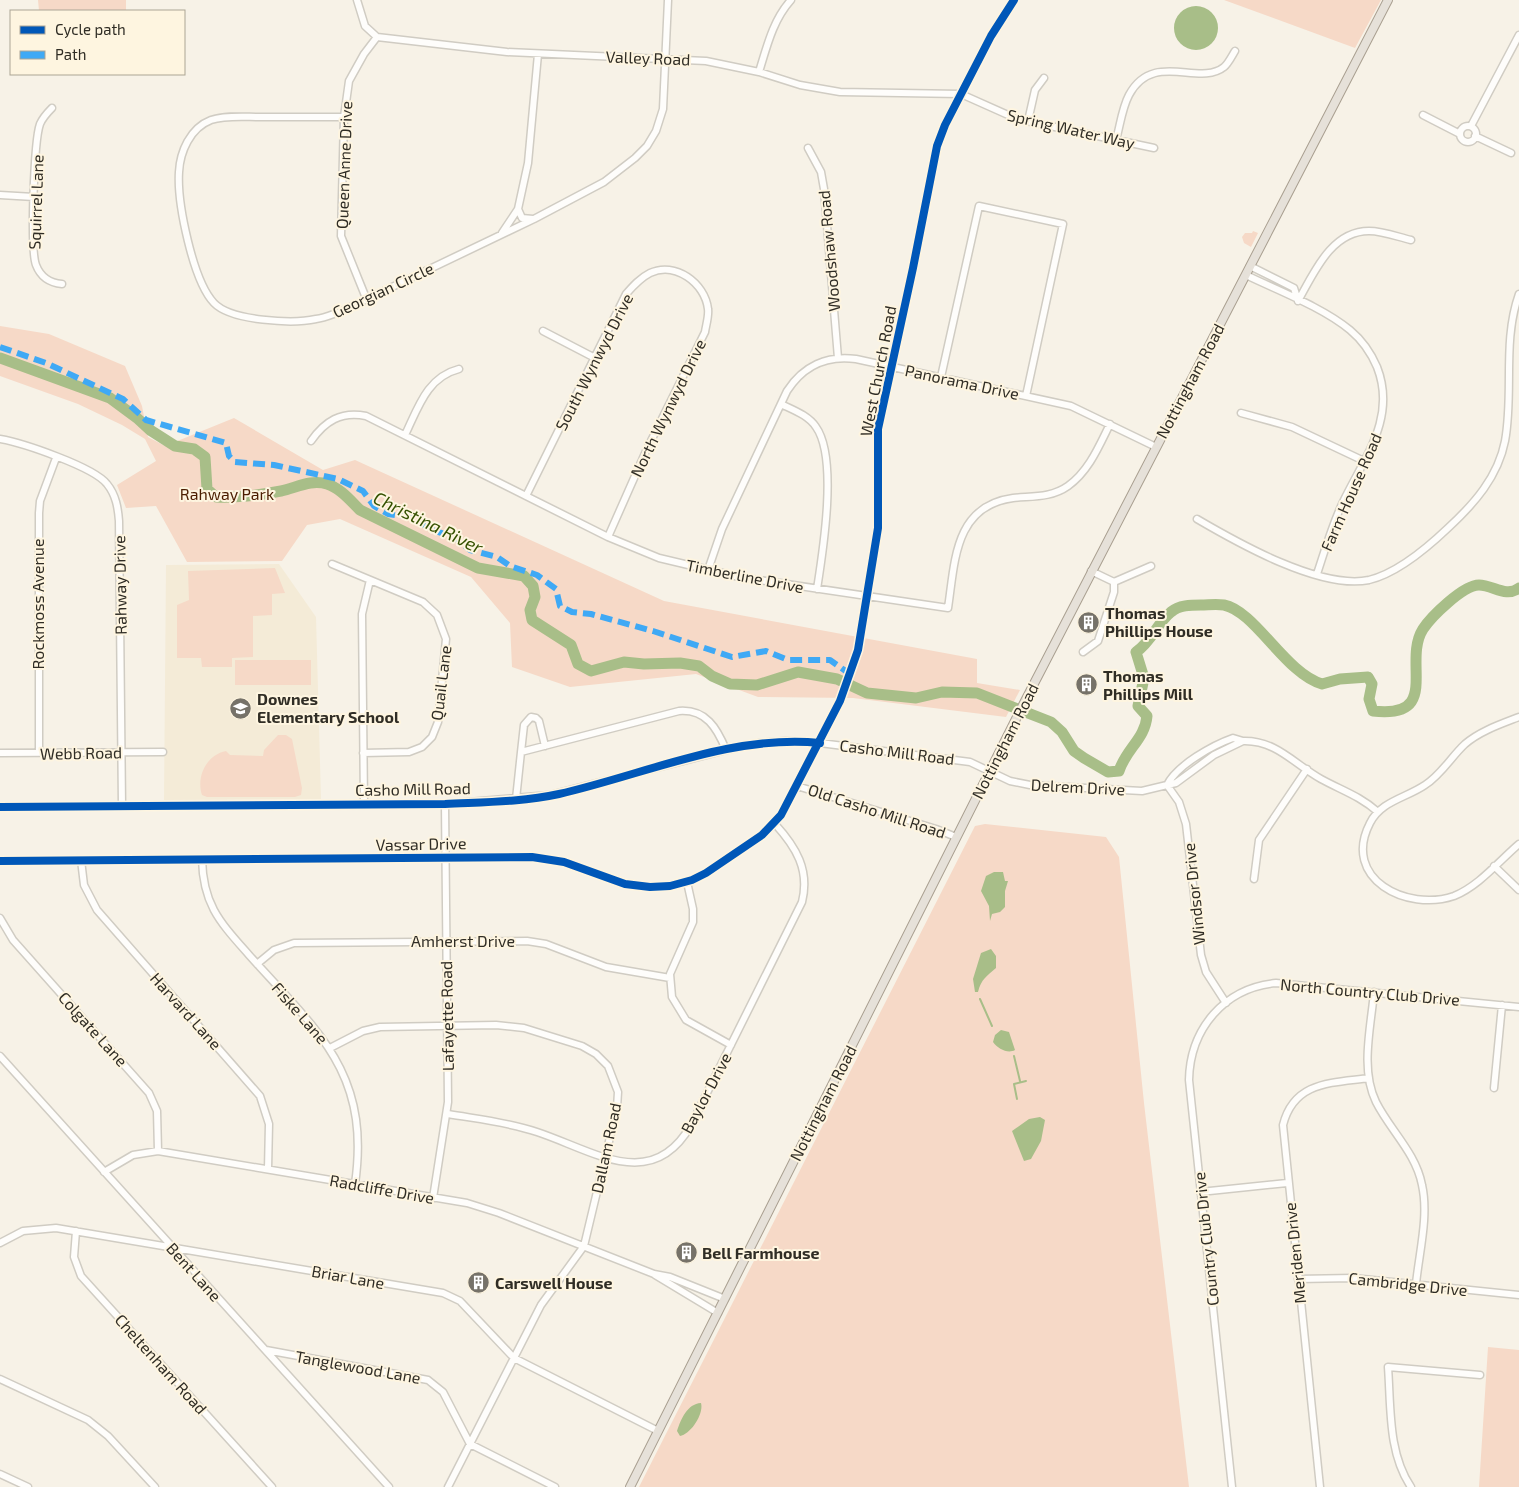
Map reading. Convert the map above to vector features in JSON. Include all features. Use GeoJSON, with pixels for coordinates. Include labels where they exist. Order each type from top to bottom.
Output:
{"type":"FeatureCollection","features":[{"type":"Feature","properties":{"kind":"main road","name":"Nottingham Road"},"geometry":{"type":"LineString","coordinates":[[630,1487],[1017,716],[1388,0]]}},
{"type":"Feature","properties":{"kind":"street"},"geometry":{"type":"LineString","coordinates":[[356,0],[364,26],[377,37]]}},
{"type":"Feature","properties":{"kind":"street","name":"Georgian Circle"},"geometry":{"type":"LineString","coordinates":[[344,116],[236,117],[211,120],[196,130],[185,145],[179,173],[181,200],[190,253],[200,282],[214,304],[236,314],[297,322],[317,319],[342,311],[534,219],[620,172],[647,146],[656,131],[663,109],[668,0]]}},
{"type":"Feature","properties":{"kind":"street"},"geometry":{"type":"LineString","coordinates":[[759,72],[773,28],[779,15],[791,0]]}},
{"type":"Feature","properties":{"kind":"street","name":"West Church Road"},"geometry":{"type":"LineString","coordinates":[[797,786],[820,743],[845,689],[858,650],[868,596],[879,516],[878,429],[914,268],[935,153],[942,132],[961,94],[996,28],[1014,0]]}},
{"type":"Feature","properties":{"kind":"street"},"geometry":{"type":"LineString","coordinates":[[1471,126],[1519,35]]}},
{"type":"Feature","properties":{"kind":"street","name":"Valley Road"},"geometry":{"type":"LineString","coordinates":[[377,37],[475,49],[538,54],[706,61],[759,72],[800,85],[840,92],[961,94]]}},
{"type":"Feature","properties":{"kind":"street","name":"Queen Anne Drive"},"geometry":{"type":"LineString","coordinates":[[366,298],[341,236],[344,116],[349,81],[364,54],[377,37]]}},
{"type":"Feature","properties":{"kind":"street"},"geometry":{"type":"LineString","coordinates":[[1116,140],[1128,97],[1144,78],[1165,71],[1214,72],[1225,67],[1235,52]]}},
{"type":"Feature","properties":{"kind":"street"},"geometry":{"type":"LineString","coordinates":[[501,234],[518,209],[528,163],[538,54]]}},
{"type":"Feature","properties":{"kind":"street"},"geometry":{"type":"LineString","coordinates":[[1028,121],[1035,90],[1044,78]]}},
{"type":"Feature","properties":{"kind":"street","name":"Spring Water Way"},"geometry":{"type":"LineString","coordinates":[[961,94],[1007,116],[1154,148]]}},
{"type":"Feature","properties":{"kind":"street","name":"Squirrel Lane"},"geometry":{"type":"LineString","coordinates":[[52,108],[44,116],[39,128],[34,197],[33,256],[42,276],[49,281],[62,284]]}},
{"type":"Feature","properties":{"kind":"street"},"geometry":{"type":"LineString","coordinates":[[1423,115],[1460,134],[1462,139],[1467,142],[1476,136]]}},
{"type":"Feature","properties":{"kind":"street"},"geometry":{"type":"LineString","coordinates":[[1460,134],[1463,127],[1471,126]]}},
{"type":"Feature","properties":{"kind":"street"},"geometry":{"type":"LineString","coordinates":[[1471,126],[1476,136],[1511,153]]}},
{"type":"Feature","properties":{"kind":"street","name":"Woodshaw Road"},"geometry":{"type":"LineString","coordinates":[[808,148],[821,172],[824,188],[838,358]]}},
{"type":"Feature","properties":{"kind":"street"},"geometry":{"type":"LineString","coordinates":[[0,195],[34,197]]}},
{"type":"Feature","properties":{"kind":"street"},"geometry":{"type":"LineString","coordinates":[[941,377],[979,206],[1062,224],[1026,396]]}},
{"type":"Feature","properties":{"kind":"street"},"geometry":{"type":"LineString","coordinates":[[518,209],[522,218],[534,219]]}},
{"type":"Feature","properties":{"kind":"street"},"geometry":{"type":"LineString","coordinates":[[1298,301],[1327,253],[1337,242],[1348,236],[1369,231],[1411,240]]}},
{"type":"Feature","properties":{"kind":"street","name":"Farm House Road"},"geometry":{"type":"LineString","coordinates":[[1250,266],[1294,288],[1298,301]]}},
{"type":"Feature","properties":{"kind":"street","name":"South Wynwyd Drive"},"geometry":{"type":"LineString","coordinates":[[526,496],[626,294],[636,283],[651,272],[667,271],[692,279]]}},
{"type":"Feature","properties":{"kind":"street","name":"Farm House Road"},"geometry":{"type":"LineString","coordinates":[[1246,275],[1350,330],[1364,345],[1375,363],[1384,392],[1383,414],[1378,434],[1338,514],[1317,574]]}},
{"type":"Feature","properties":{"kind":"street","name":"North Wynwyd Drive"},"geometry":{"type":"LineString","coordinates":[[608,537],[646,451],[705,332],[709,310],[700,286],[692,279]]}},
{"type":"Feature","properties":{"kind":"street"},"geometry":{"type":"LineString","coordinates":[[1197,519],[1264,555],[1339,581],[1357,582],[1385,574],[1444,533],[1466,512],[1484,490],[1493,475],[1505,442],[1510,337],[1519,294]]}},
{"type":"Feature","properties":{"kind":"street"},"geometry":{"type":"LineString","coordinates":[[543,332],[595,358]]}},
{"type":"Feature","properties":{"kind":"street","name":"Panorama Drive"},"geometry":{"type":"LineString","coordinates":[[708,570],[720,535],[792,383],[802,372],[820,362],[838,358],[891,366],[1078,408],[1156,447]]}},
{"type":"Feature","properties":{"kind":"street"},"geometry":{"type":"LineString","coordinates":[[405,435],[423,397],[434,381],[448,372],[459,369]]}},
{"type":"Feature","properties":{"kind":"street"},"geometry":{"type":"LineString","coordinates":[[781,404],[809,419],[820,435],[824,450],[826,525],[817,589]]}},
{"type":"Feature","properties":{"kind":"street"},"geometry":{"type":"LineString","coordinates":[[1241,413],[1292,427],[1364,461]]}},
{"type":"Feature","properties":{"kind":"street","name":"Timberline Drive"},"geometry":{"type":"LineString","coordinates":[[311,441],[327,423],[348,414],[366,416],[608,537],[659,558],[708,570],[817,589],[948,608],[957,550],[963,532],[974,517],[997,502],[1042,496],[1067,487],[1084,470],[1110,424]]}},
{"type":"Feature","properties":{"kind":"street","name":"Rahway Drive"},"geometry":{"type":"LineString","coordinates":[[0,439],[87,470],[102,479],[112,492],[118,510],[122,806]]}},
{"type":"Feature","properties":{"kind":"street","name":"Rockmoss Avenue"},"geometry":{"type":"LineString","coordinates":[[39,753],[38,524],[40,501],[56,458]]}},
{"type":"Feature","properties":{"kind":"street","name":"Quail Lane"},"geometry":{"type":"LineString","coordinates":[[332,564],[413,596],[431,608],[442,623],[447,648],[438,722],[432,737],[422,747],[409,752],[363,753]]}},
{"type":"Feature","properties":{"kind":"street"},"geometry":{"type":"LineString","coordinates":[[1092,571],[1114,582],[1151,566]]}},
{"type":"Feature","properties":{"kind":"street"},"geometry":{"type":"LineString","coordinates":[[364,804],[362,614],[370,580]]}},
{"type":"Feature","properties":{"kind":"street"},"geometry":{"type":"LineString","coordinates":[[1083,652],[1098,641],[1114,592],[1114,582]]}},
{"type":"Feature","properties":{"kind":"street"},"geometry":{"type":"LineString","coordinates":[[521,752],[687,711],[702,714],[709,720],[720,736],[726,750]]}},
{"type":"Feature","properties":{"kind":"street"},"geometry":{"type":"LineString","coordinates":[[1519,716],[1472,739],[1432,780],[1378,812],[1367,830],[1364,854],[1373,878],[1391,892],[1420,901],[1446,898],[1469,888],[1519,844]]}},
{"type":"Feature","properties":{"kind":"street"},"geometry":{"type":"LineString","coordinates":[[516,799],[524,725],[531,717],[539,721],[545,746]]}},
{"type":"Feature","properties":{"kind":"street"},"geometry":{"type":"LineString","coordinates":[[1168,784],[1171,777],[1213,746],[1233,738],[1242,741],[1257,741],[1274,747],[1328,782],[1358,795],[1378,812]]}},
{"type":"Feature","properties":{"kind":"street","name":"Casho Mill Road"},"geometry":{"type":"LineString","coordinates":[[0,807],[445,804],[516,799],[559,794],[726,750],[774,742],[820,743],[966,761],[979,764],[990,771]]}},
{"type":"Feature","properties":{"kind":"street","name":"Webb Road"},"geometry":{"type":"LineString","coordinates":[[0,754],[163,752]]}},
{"type":"Feature","properties":{"kind":"street"},"geometry":{"type":"LineString","coordinates":[[1254,878],[1259,840],[1307,769]]}},
{"type":"Feature","properties":{"kind":"street","name":"Delrem Drive"},"geometry":{"type":"LineString","coordinates":[[990,771],[1010,781],[1030,785],[1142,790],[1168,784]]}},
{"type":"Feature","properties":{"kind":"street","name":"Windsor Drive"},"geometry":{"type":"LineString","coordinates":[[1168,784],[1179,802],[1186,824],[1201,955],[1206,972],[1226,1002]]}},
{"type":"Feature","properties":{"kind":"street","name":"Vassar Drive"},"geometry":{"type":"LineString","coordinates":[[0,861],[520,856],[554,859],[575,865],[616,882],[640,887],[661,887],[687,882],[706,873],[762,835],[775,824],[797,786]]}},
{"type":"Feature","properties":{"kind":"street","name":"Old Casho Mill Road"},"geometry":{"type":"LineString","coordinates":[[797,786],[936,829],[956,837]]}},
{"type":"Feature","properties":{"kind":"street","name":"Lafayette Road"},"geometry":{"type":"LineString","coordinates":[[433,1198],[448,1114],[445,804]]}},
{"type":"Feature","properties":{"kind":"street","name":"Baylor Drive"},"geometry":{"type":"LineString","coordinates":[[448,1114],[525,1128],[605,1158],[624,1162],[641,1163],[657,1158],[673,1149],[688,1130],[794,919],[804,892],[804,875],[799,857],[792,843],[775,824]]}},
{"type":"Feature","properties":{"kind":"street","name":"Fiske Lane"},"geometry":{"type":"LineString","coordinates":[[202,859],[204,888],[214,914],[330,1048],[346,1078],[355,1107],[359,1149],[355,1184]]}},
{"type":"Feature","properties":{"kind":"street","name":"Harvard Lane"},"geometry":{"type":"LineString","coordinates":[[82,860],[84,884],[97,910],[260,1096],[269,1124],[268,1169]]}},
{"type":"Feature","properties":{"kind":"street"},"geometry":{"type":"LineString","coordinates":[[1494,866],[1519,890]]}},
{"type":"Feature","properties":{"kind":"street"},"geometry":{"type":"LineString","coordinates":[[687,882],[693,909],[693,922],[672,968],[670,978],[672,997],[682,1016],[696,1028],[731,1045]]}},
{"type":"Feature","properties":{"kind":"street","name":"Colgate Lane"},"geometry":{"type":"LineString","coordinates":[[0,918],[13,940],[149,1093],[157,1111],[158,1151]]}},
{"type":"Feature","properties":{"kind":"street","name":"Amherst Drive"},"geometry":{"type":"LineString","coordinates":[[257,964],[274,950],[294,943],[537,942],[606,967],[670,978]]}},
{"type":"Feature","properties":{"kind":"street","name":"North Country Club Drive"},"geometry":{"type":"LineString","coordinates":[[1226,1002],[1249,989],[1276,983],[1519,1007]]}},
{"type":"Feature","properties":{"kind":"street"},"geometry":{"type":"LineString","coordinates":[[1374,992],[1368,1057],[1369,1078],[1376,1100],[1410,1154],[1422,1186],[1424,1206],[1416,1284]]}},
{"type":"Feature","properties":{"kind":"street","name":"Country Club Drive"},"geometry":{"type":"LineString","coordinates":[[1226,1002],[1211,1015],[1203,1026],[1190,1061],[1190,1091],[1232,1487]]}},
{"type":"Feature","properties":{"kind":"street"},"geometry":{"type":"LineString","coordinates":[[1494,1088],[1502,1005]]}},
{"type":"Feature","properties":{"kind":"street","name":"Dallam Road"},"geometry":{"type":"LineString","coordinates":[[330,1048],[354,1035],[380,1027],[496,1025],[524,1028],[582,1046],[603,1060],[613,1074],[618,1100],[584,1246],[540,1305],[448,1487]]}},
{"type":"Feature","properties":{"kind":"street","name":"Bent Lane"},"geometry":{"type":"LineString","coordinates":[[0,1056],[390,1487]]}},
{"type":"Feature","properties":{"kind":"street","name":"Meriden Drive"},"geometry":{"type":"LineString","coordinates":[[1320,1487],[1282,1133],[1285,1117],[1292,1103],[1315,1086],[1369,1078]]}},
{"type":"Feature","properties":{"kind":"street","name":"Radcliffe Drive"},"geometry":{"type":"LineString","coordinates":[[104,1172],[133,1154],[158,1151],[355,1184],[487,1209],[654,1274],[718,1313]]}},
{"type":"Feature","properties":{"kind":"street"},"geometry":{"type":"LineString","coordinates":[[1200,1192],[1287,1183]]}},
{"type":"Feature","properties":{"kind":"street","name":"Briar Lane"},"geometry":{"type":"LineString","coordinates":[[0,1242],[15,1234],[34,1228],[56,1228],[443,1293],[460,1302],[514,1358],[658,1431]]}},
{"type":"Feature","properties":{"kind":"street","name":"Cheltenham Road"},"geometry":{"type":"LineString","coordinates":[[76,1231],[74,1257],[81,1276],[272,1487]]}},
{"type":"Feature","properties":{"kind":"street","name":"Radcliffe Drive"},"geometry":{"type":"LineString","coordinates":[[654,1274],[670,1277],[725,1299]]}},
{"type":"Feature","properties":{"kind":"street","name":"Cambridge Drive"},"geometry":{"type":"LineString","coordinates":[[1298,1280],[1341,1277],[1519,1295]]}},
{"type":"Feature","properties":{"kind":"street","name":"Tanglewood Lane"},"geometry":{"type":"LineString","coordinates":[[266,1350],[428,1380],[442,1392],[470,1444]]}},
{"type":"Feature","properties":{"kind":"street"},"geometry":{"type":"LineString","coordinates":[[1411,1487],[1399,1464],[1395,1451],[1388,1367],[1480,1374]]}},
{"type":"Feature","properties":{"kind":"street"},"geometry":{"type":"LineString","coordinates":[[0,1379],[88,1420],[108,1436],[155,1487]]}},
{"type":"Feature","properties":{"kind":"street"},"geometry":{"type":"LineString","coordinates":[[470,1444],[555,1487]]}},
{"type":"Feature","properties":{"kind":"street"},"geometry":{"type":"LineString","coordinates":[[0,1474],[28,1487]]}},
{"type":"Feature","properties":{"kind":"shaded area"},"geometry":{"type":"Polygon","coordinates":[[[1200,6],[1212,12],[1217,19],[1217,37],[1212,44],[1205,49],[1192,50],[1180,44],[1175,37],[1174,24],[1180,12],[1187,7],[1200,6]]]}},
{"type":"Feature","properties":{"kind":"shaded area","name":"Downes Elementary School"},"geometry":{"type":"Polygon","coordinates":[[[279,564],[316,617],[321,799],[164,800],[166,565],[279,564]]]}},
{"type":"Feature","properties":{"kind":"shaded area"},"geometry":{"type":"Polygon","coordinates":[[[994,872],[1003,872],[1005,881],[1008,881],[1005,891],[1005,907],[1000,912],[992,914],[990,921],[989,906],[981,891],[986,876],[994,872]]]}},
{"type":"Feature","properties":{"kind":"shaded area"},"geometry":{"type":"Polygon","coordinates":[[[991,949],[996,956],[996,968],[983,981],[978,992],[975,992],[973,979],[981,953],[991,949]]]}},
{"type":"Feature","properties":{"kind":"shaded area"},"geometry":{"type":"Polygon","coordinates":[[[1001,1030],[1009,1032],[1015,1050],[1003,1050],[993,1042],[995,1035],[1001,1030]]]}},
{"type":"Feature","properties":{"kind":"shaded area"},"geometry":{"type":"Polygon","coordinates":[[[1040,1117],[1045,1120],[1041,1141],[1031,1159],[1024,1161],[1012,1131],[1029,1119],[1040,1117]]]}},
{"type":"Feature","properties":{"kind":"shaded area"},"geometry":{"type":"Polygon","coordinates":[[[701,1403],[701,1413],[696,1423],[688,1432],[680,1436],[677,1431],[685,1413],[692,1406],[701,1403]]]}},
{"type":"Feature","properties":{"kind":"green space"},"geometry":{"type":"Polygon","coordinates":[[[38,0],[126,0],[126,10],[39,10],[38,0]]]}},
{"type":"Feature","properties":{"kind":"green space"},"geometry":{"type":"Polygon","coordinates":[[[1224,0],[1381,0],[1355,48],[1224,0]]]}},
{"type":"Feature","properties":{"kind":"green space"},"geometry":{"type":"Polygon","coordinates":[[[1253,231],[1258,233],[1251,247],[1244,243],[1242,237],[1245,233],[1252,233],[1253,231]]]}},
{"type":"Feature","properties":{"kind":"green space","name":"Rahway Park"},"geometry":{"type":"Polygon","coordinates":[[[0,326],[49,334],[125,366],[142,406],[148,437],[165,446],[234,418],[323,470],[355,460],[664,601],[977,659],[977,683],[1020,690],[1006,717],[853,698],[758,697],[696,674],[570,687],[512,667],[510,623],[471,577],[340,519],[307,525],[282,561],[187,562],[156,506],[126,508],[117,485],[156,461],[145,439],[122,425],[78,404],[0,376],[0,326]]]}},
{"type":"Feature","properties":{"kind":"green space"},"geometry":{"type":"Polygon","coordinates":[[[275,568],[285,593],[272,594],[272,615],[253,616],[253,657],[232,658],[232,667],[202,667],[201,658],[177,658],[177,605],[189,600],[188,571],[275,568]]]}},
{"type":"Feature","properties":{"kind":"green space"},"geometry":{"type":"Polygon","coordinates":[[[235,660],[311,660],[311,685],[235,685],[235,660]]]}},
{"type":"Feature","properties":{"kind":"green space"},"geometry":{"type":"Polygon","coordinates":[[[278,735],[286,735],[292,739],[302,788],[301,795],[295,797],[207,797],[202,795],[200,781],[202,774],[204,768],[213,757],[226,751],[230,755],[263,756],[264,750],[278,735]]]}},
{"type":"Feature","properties":{"kind":"green space"},"geometry":{"type":"Polygon","coordinates":[[[985,824],[1106,837],[1119,857],[1144,1103],[1189,1487],[639,1487],[975,826],[985,824]]]}},
{"type":"Feature","properties":{"kind":"green space"},"geometry":{"type":"Polygon","coordinates":[[[1488,1347],[1519,1350],[1519,1487],[1479,1487],[1488,1347]]]}},
{"type":"Feature","properties":{"kind":"waterway","name":"Christina River"},"geometry":{"type":"LineString","coordinates":[[0,358],[110,398],[150,430],[175,446],[194,449],[205,457],[207,489],[216,497],[265,494],[309,483],[327,484],[341,491],[360,510],[478,568],[524,576],[533,586],[535,597],[530,610],[532,620],[571,645],[578,664],[591,671],[624,662],[644,664],[680,663],[699,666],[712,676],[730,684],[757,685],[798,672],[837,679],[867,693],[916,698],[942,692],[977,693],[1051,722],[1062,732],[1074,751],[1108,772],[1119,771],[1146,724],[1147,716],[1138,706],[1144,678],[1136,652],[1142,648],[1166,616],[1178,608],[1189,605],[1224,605],[1236,610],[1247,618],[1283,656],[1309,678],[1322,684],[1340,679],[1368,677],[1372,684],[1369,699],[1373,711],[1394,711],[1407,706],[1414,697],[1418,642],[1423,629],[1440,610],[1456,596],[1472,586],[1479,585],[1509,592],[1519,588]]}},
{"type":"Feature","properties":{"kind":"waterway"},"geometry":{"type":"LineString","coordinates":[[980,999],[992,1026]]}},
{"type":"Feature","properties":{"kind":"waterway"},"geometry":{"type":"LineString","coordinates":[[1014,1056],[1020,1081]]}},
{"type":"Feature","properties":{"kind":"waterway"},"geometry":{"type":"LineString","coordinates":[[1017,1099],[1014,1084],[1026,1081]]}},
{"type":"Feature","properties":{"kind":"marked path"},"geometry":{"type":"LineString","coordinates":[[0,347],[46,363],[123,399],[146,420],[226,443],[229,456],[235,462],[274,465],[338,479],[363,491],[374,506],[388,514],[411,517],[433,530],[455,538],[470,550],[497,557],[510,566],[537,575],[556,589],[560,606],[572,612],[591,614],[653,631],[732,657],[766,651],[788,660],[830,660],[847,672]]}},
{"type":"Feature","properties":{"kind":"cycle path"},"geometry":{"type":"LineString","coordinates":[[0,861],[532,857],[564,862],[625,884],[650,887],[670,886],[692,880],[706,873],[762,835],[781,815],[840,701],[858,650],[878,528],[878,429],[937,146],[945,125],[991,36],[1014,0]]}},
{"type":"Feature","properties":{"kind":"cycle path"},"geometry":{"type":"LineString","coordinates":[[0,807],[445,804],[517,800],[559,794],[721,750],[754,744],[820,743]]}},
{"type":"Feature","properties":{"kind":"place","name":"Thomas Phillips House"},"geometry":{"type":"Point","coordinates":[1089,622]}},
{"type":"Feature","properties":{"kind":"place","name":"Thomas Phillips Mill"},"geometry":{"type":"Point","coordinates":[1087,685]}},
{"type":"Feature","properties":{"kind":"place","name":"Downes Elementary School"},"geometry":{"type":"Point","coordinates":[241,708]}},
{"type":"Feature","properties":{"kind":"place","name":"Bell Farmhouse"},"geometry":{"type":"Point","coordinates":[686,1253]}},
{"type":"Feature","properties":{"kind":"place","name":"Carswell House"},"geometry":{"type":"Point","coordinates":[479,1283]}}]}
